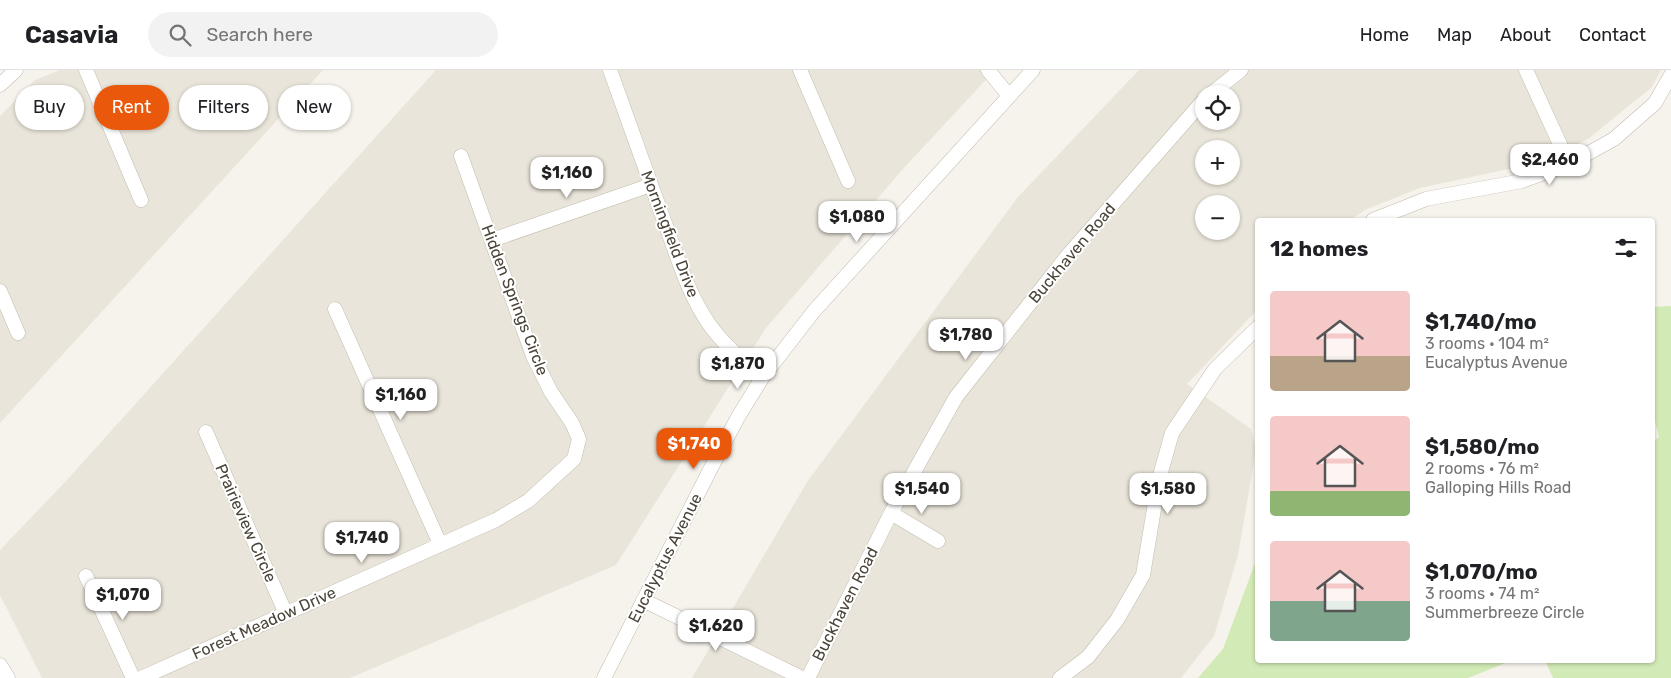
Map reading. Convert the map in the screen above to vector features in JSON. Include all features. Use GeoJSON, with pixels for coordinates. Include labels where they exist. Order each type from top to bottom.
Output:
{"type":"FeatureCollection","features":[{"type":"Feature","properties":{"kind":"street"},"geometry":{"type":"LineString","coordinates":[[0,85],[16,70]]}},
{"type":"Feature","properties":{"kind":"street"},"geometry":{"type":"LineString","coordinates":[[86,70],[141,200]]}},
{"type":"Feature","properties":{"kind":"street","name":"Morningfield Drive"},"geometry":{"type":"LineString","coordinates":[[610,70],[650,184],[690,289],[708,322],[732,350],[762,378]]}},
{"type":"Feature","properties":{"kind":"street"},"geometry":{"type":"LineString","coordinates":[[800,70],[848,181]]}},
{"type":"Feature","properties":{"kind":"street"},"geometry":{"type":"LineString","coordinates":[[988,70],[1009,96]]}},
{"type":"Feature","properties":{"kind":"street","name":"Eucalyptus Avenue"},"geometry":{"type":"LineString","coordinates":[[604,678],[734,425],[762,378],[814,311],[1033,70]]}},
{"type":"Feature","properties":{"kind":"street"},"geometry":{"type":"LineString","coordinates":[[1222,85],[1241,70]]}},
{"type":"Feature","properties":{"kind":"street"},"geometry":{"type":"LineString","coordinates":[[1526,70],[1569,164]]}},
{"type":"Feature","properties":{"kind":"street"},"geometry":{"type":"LineString","coordinates":[[1378,218],[1426,199],[1522,181],[1569,164],[1614,139],[1655,103],[1671,74]]}},
{"type":"Feature","properties":{"kind":"street","name":"Buckhaven Road"},"geometry":{"type":"LineString","coordinates":[[808,678],[891,513],[956,397],[1068,255],[1195,110]]}},
{"type":"Feature","properties":{"kind":"street","name":"Hidden Springs Circle"},"geometry":{"type":"LineString","coordinates":[[462,156],[533,356],[551,392],[572,423],[579,439]]}},
{"type":"Feature","properties":{"kind":"street"},"geometry":{"type":"LineString","coordinates":[[492,240],[650,184]]}},
{"type":"Feature","properties":{"kind":"street"},"geometry":{"type":"LineString","coordinates":[[0,291],[18,333]]}},
{"type":"Feature","properties":{"kind":"street"},"geometry":{"type":"LineString","coordinates":[[335,309],[440,544]]}},
{"type":"Feature","properties":{"kind":"street"},"geometry":{"type":"LineString","coordinates":[[1060,678],[1088,657],[1117,620],[1143,575],[1159,479],[1172,433],[1215,369],[1255,330]]}},
{"type":"Feature","properties":{"kind":"street","name":"Prairieview Circle"},"geometry":{"type":"LineString","coordinates":[[206,432],[286,614]]}},
{"type":"Feature","properties":{"kind":"street","name":"Forest Meadow Drive"},"geometry":{"type":"LineString","coordinates":[[142,678],[496,520],[528,501],[574,459],[579,439]]}},
{"type":"Feature","properties":{"kind":"street"},"geometry":{"type":"LineString","coordinates":[[891,513],[938,541]]}},
{"type":"Feature","properties":{"kind":"street"},"geometry":{"type":"LineString","coordinates":[[86,576],[133,678]]}},
{"type":"Feature","properties":{"kind":"street"},"geometry":{"type":"LineString","coordinates":[[643,600],[802,678]]}},
{"type":"Feature","properties":{"kind":"street"},"geometry":{"type":"LineString","coordinates":[[0,665],[8,678]]}},
{"type":"Feature","properties":{"kind":"shaded area"},"geometry":{"type":"Polygon","coordinates":[[[60,70],[323,70],[309,85],[278,85],[278,119],[0,423],[0,116],[15,101],[15,130],[84,130],[84,85],[30,85],[35,80],[60,70]]]}},
{"type":"Feature","properties":{"kind":"shaded area"},"geometry":{"type":"Polygon","coordinates":[[[436,70],[995,70],[902,170],[766,328],[616,565],[350,678],[42,678],[0,595],[0,550],[66,481],[436,70]]]}},
{"type":"Feature","properties":{"kind":"shaded area"},"geometry":{"type":"Polygon","coordinates":[[[1139,70],[1661,70],[1652,87],[1588,139],[1532,164],[1420,188],[1367,209],[1353,218],[1255,218],[1255,312],[1187,384],[1251,429],[1255,456],[1238,555],[1214,636],[1181,678],[692,678],[807,482],[1018,197],[1139,70]]]}},
{"type":"Feature","properties":{"kind":"green space"},"geometry":{"type":"Polygon","coordinates":[[[1671,306],[1671,678],[1553,678],[1546,663],[1655,663],[1655,440],[1659,437],[1655,421],[1655,307],[1671,306]]]}},
{"type":"Feature","properties":{"kind":"green space"},"geometry":{"type":"Polygon","coordinates":[[[1255,563],[1255,663],[1506,663],[1468,678],[1198,678],[1223,649],[1255,563]]]}}]}
